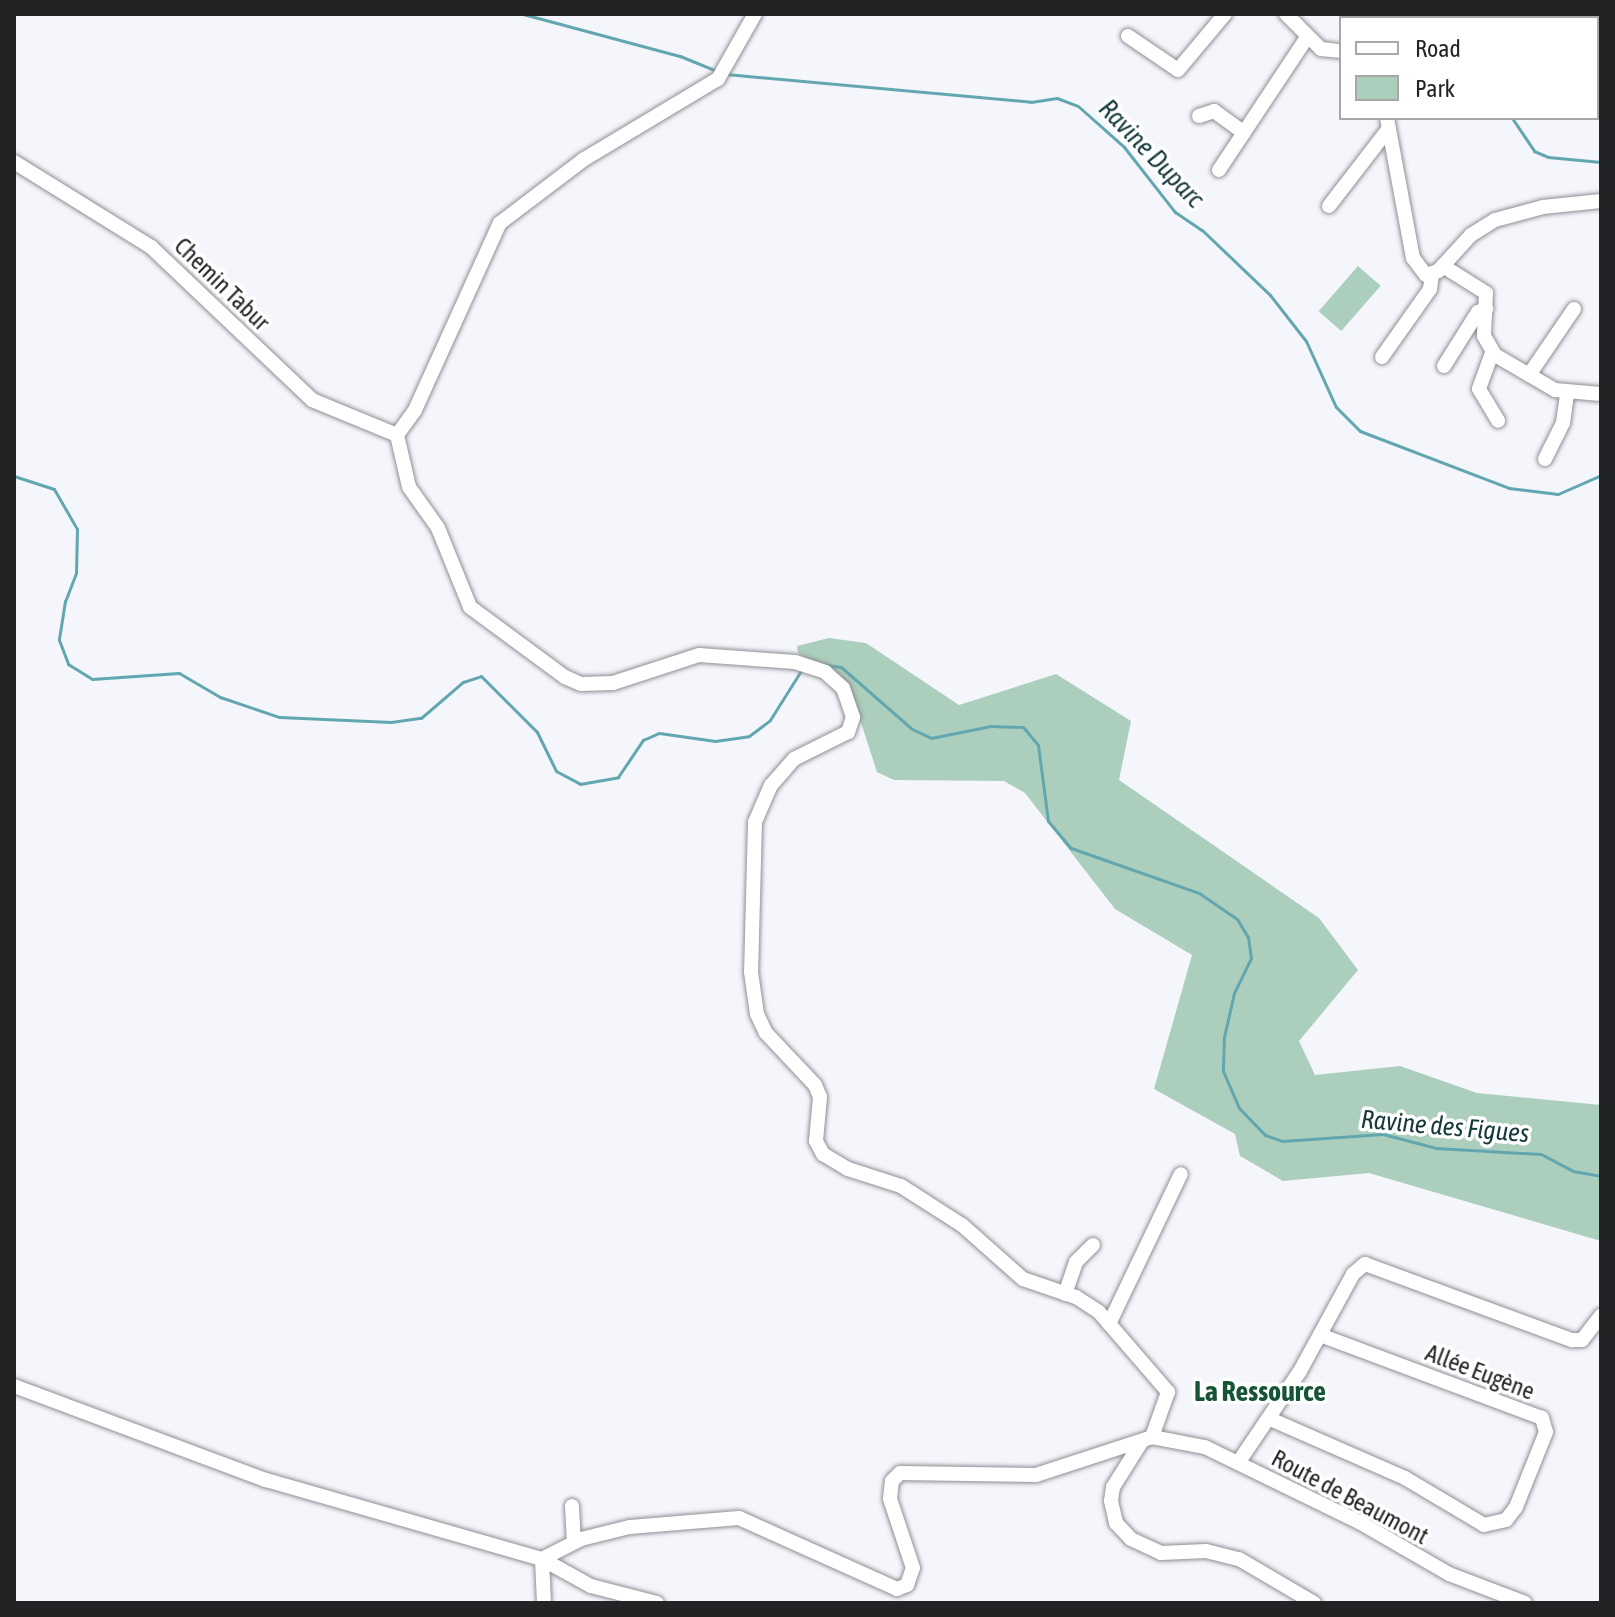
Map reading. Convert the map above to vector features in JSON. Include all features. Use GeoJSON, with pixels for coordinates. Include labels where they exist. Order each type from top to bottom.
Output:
{"type":"FeatureCollection","features":[{"type":"Feature","properties":{"kind":"street"},"geometry":{"type":"LineString","coordinates":[[755,14],[732,60],[718,79],[583,160],[500,223],[415,410],[397,435],[409,487],[444,539],[470,607],[565,677],[581,684],[613,683],[699,655],[795,662],[825,672],[849,699],[852,725],[841,739],[794,759],[782,770],[755,822],[751,972],[757,1014],[766,1033],[815,1085],[820,1097],[816,1141],[823,1154],[848,1169],[901,1186],[971,1232],[1023,1279],[1092,1306],[1168,1392],[1147,1439],[1113,1487],[1111,1501],[1116,1523],[1131,1539],[1161,1553],[1206,1551],[1239,1559],[1314,1603]]}},
{"type":"Feature","properties":{"kind":"street"},"geometry":{"type":"LineString","coordinates":[[1128,36],[1178,70],[1225,14]]}},
{"type":"Feature","properties":{"kind":"street"},"geometry":{"type":"LineString","coordinates":[[1286,14],[1304,36],[1321,49],[1339,51]]}},
{"type":"Feature","properties":{"kind":"street"},"geometry":{"type":"LineString","coordinates":[[1219,170],[1304,36],[1299,14]]}},
{"type":"Feature","properties":{"kind":"street"},"geometry":{"type":"LineString","coordinates":[[1199,116],[1214,111],[1244,133]]}},
{"type":"Feature","properties":{"kind":"street"},"geometry":{"type":"LineString","coordinates":[[1329,206],[1387,125]]}},
{"type":"Feature","properties":{"kind":"street"},"geometry":{"type":"LineString","coordinates":[[1387,125],[1413,258],[1421,272],[1438,270],[1481,288],[1486,309],[1484,336],[1492,353],[1567,393],[1601,394]]}},
{"type":"Feature","properties":{"kind":"street","name":"Chemin Tabur"},"geometry":{"type":"LineString","coordinates":[[14,162],[151,247],[312,400],[397,435]]}},
{"type":"Feature","properties":{"kind":"street"},"geometry":{"type":"LineString","coordinates":[[1382,357],[1430,289],[1438,270],[1471,235],[1495,220],[1543,207],[1601,201]]}},
{"type":"Feature","properties":{"kind":"street"},"geometry":{"type":"LineString","coordinates":[[1444,366],[1478,312],[1486,309]]}},
{"type":"Feature","properties":{"kind":"street"},"geometry":{"type":"LineString","coordinates":[[1529,375],[1574,309]]}},
{"type":"Feature","properties":{"kind":"street"},"geometry":{"type":"LineString","coordinates":[[1492,353],[1479,389],[1498,421]]}},
{"type":"Feature","properties":{"kind":"street"},"geometry":{"type":"LineString","coordinates":[[1545,459],[1563,423],[1567,393]]}},
{"type":"Feature","properties":{"kind":"street"},"geometry":{"type":"LineString","coordinates":[[1109,1324],[1181,1174]]}},
{"type":"Feature","properties":{"kind":"street"},"geometry":{"type":"LineString","coordinates":[[1065,1294],[1076,1262],[1093,1245]]}},
{"type":"Feature","properties":{"kind":"street"},"geometry":{"type":"LineString","coordinates":[[1238,1463],[1270,1419],[1353,1274],[1365,1264],[1572,1340],[1582,1340],[1601,1316]]}},
{"type":"Feature","properties":{"kind":"street","name":"Allée Eugène"},"geometry":{"type":"LineString","coordinates":[[1270,1419],[1405,1478],[1484,1525],[1495,1527],[1516,1507],[1546,1432],[1542,1418],[1320,1335]]}},
{"type":"Feature","properties":{"kind":"street"},"geometry":{"type":"LineString","coordinates":[[14,1386],[266,1480],[542,1559],[591,1586],[657,1603]]}},
{"type":"Feature","properties":{"kind":"street"},"geometry":{"type":"LineString","coordinates":[[542,1559],[574,1542],[671,1520],[739,1518],[897,1589],[913,1577],[913,1568],[890,1499],[892,1481],[900,1473],[1036,1475],[1147,1439]]}},
{"type":"Feature","properties":{"kind":"street","name":"Route de Beaumont"},"geometry":{"type":"LineString","coordinates":[[1147,1439],[1189,1441],[1359,1522],[1449,1574],[1525,1603]]}},
{"type":"Feature","properties":{"kind":"street"},"geometry":{"type":"LineString","coordinates":[[572,1506],[574,1542]]}},
{"type":"Feature","properties":{"kind":"street"},"geometry":{"type":"LineString","coordinates":[[542,1559],[544,1603]]}},
{"type":"Feature","properties":{"kind":"green space"},"geometry":{"type":"Polygon","coordinates":[[[1358,266],[1381,286],[1341,331],[1319,311],[1358,266]]]}},
{"type":"Feature","properties":{"kind":"green space"},"geometry":{"type":"Polygon","coordinates":[[[829,638],[866,643],[959,705],[1056,674],[1131,721],[1119,780],[1319,918],[1358,970],[1299,1041],[1315,1075],[1400,1066],[1477,1093],[1601,1105],[1601,1241],[1369,1173],[1283,1181],[1240,1156],[1235,1134],[1154,1089],[1192,955],[1115,909],[1025,793],[1004,781],[894,780],[877,772],[850,689],[798,653],[797,646],[829,638]]]}},
{"type":"Feature","properties":{"kind":"waterway","name":"Ravine Duparc"},"geometry":{"type":"LineString","coordinates":[[523,14],[680,56],[719,72]]}},
{"type":"Feature","properties":{"kind":"waterway","name":"Ravine Duparc"},"geometry":{"type":"LineString","coordinates":[[726,74],[1031,102],[1057,98],[1078,106],[1124,147],[1175,212],[1202,230],[1270,295],[1306,341],[1336,407],[1360,431],[1509,488],[1558,494],[1601,475]]}},
{"type":"Feature","properties":{"kind":"waterway"},"geometry":{"type":"LineString","coordinates":[[1513,120],[1534,151],[1548,157],[1601,162]]}},
{"type":"Feature","properties":{"kind":"waterway","name":"Ravine des Figues"},"geometry":{"type":"LineString","coordinates":[[14,476],[54,489],[77,529],[76,573],[65,601],[59,640],[68,664],[92,679],[179,673],[220,697],[279,717],[391,722],[421,718],[463,682],[481,676],[537,732],[556,771],[580,784],[618,777],[643,740],[659,733],[715,741],[749,736],[770,720],[802,669]]}},
{"type":"Feature","properties":{"kind":"waterway","name":"Ravine des Figues"},"geometry":{"type":"LineString","coordinates":[[820,664],[841,667],[912,729],[931,738],[991,726],[1023,727],[1038,745],[1048,821],[1071,848],[1199,893],[1237,919],[1248,937],[1251,958],[1234,993],[1224,1037],[1223,1071],[1239,1108],[1265,1135],[1282,1141],[1383,1134],[1436,1148],[1541,1154],[1573,1171],[1601,1176]]}},
{"type":"Feature","properties":{"kind":"district","name":"La Ressource"},"geometry":{"type":"Point","coordinates":[1260,1391]}}]}
